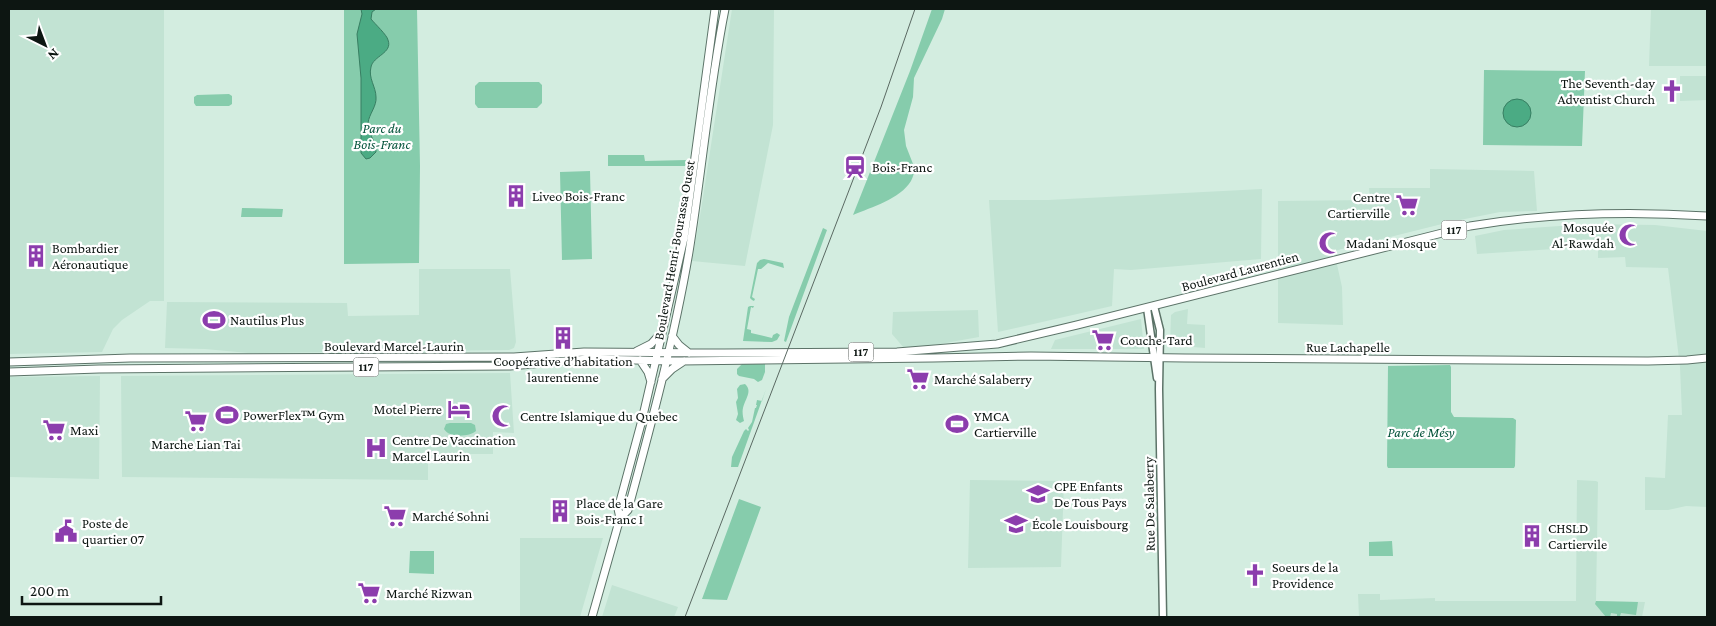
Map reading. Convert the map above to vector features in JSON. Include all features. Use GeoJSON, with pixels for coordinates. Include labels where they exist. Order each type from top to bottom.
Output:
{"type":"FeatureCollection","features":[{"type":"Feature","properties":{"kind":"main road","name":"Boulevard Henri-Bourassa Ouest"},"geometry":{"type":"LineString","coordinates":[[592,617],[620,518],[618,509],[652,382],[684,238],[716,9]]}},
{"type":"Feature","properties":{"kind":"main road","name":"Boulevard Henri-Bourassa Ouest"},"geometry":{"type":"LineString","coordinates":[[620,518],[628,510],[672,336],[689,252],[725,9]]}},
{"type":"Feature","properties":{"kind":"main road","name":"Boulevard Laurentien"},"geometry":{"type":"LineString","coordinates":[[778,356],[897,352],[988,345],[1045,333],[1478,225],[1532,218],[1578,215],[1676,214],[1707,216]]}},
{"type":"Feature","properties":{"kind":"main road","name":"Rue De Salaberry"},"geometry":{"type":"LineString","coordinates":[[1154,306],[1160,326],[1156,358]]}},
{"type":"Feature","properties":{"kind":"main road","name":"Rue De Salaberry"},"geometry":{"type":"LineString","coordinates":[[1147,308],[1156,358],[1159,390],[1164,617]]}},
{"type":"Feature","properties":{"kind":"main road"},"geometry":{"type":"LineString","coordinates":[[635,352],[651,344],[663,330]]}},
{"type":"Feature","properties":{"kind":"main road"},"geometry":{"type":"LineString","coordinates":[[672,336],[689,353]]}},
{"type":"Feature","properties":{"kind":"main road","name":"Boulevard Marcel-Laurin"},"geometry":{"type":"LineString","coordinates":[[9,362],[130,358],[514,357],[579,352],[635,352],[658,356],[666,360],[778,356]]}},
{"type":"Feature","properties":{"kind":"main road","name":"Boulevard Marcel-Laurin"},"geometry":{"type":"LineString","coordinates":[[9,372],[98,369],[513,366],[588,359],[640,360],[668,352],[778,356]]}},
{"type":"Feature","properties":{"kind":"main road","name":"Rue Lachapelle"},"geometry":{"type":"LineString","coordinates":[[778,356],[1083,356],[1657,361],[1707,358]]}},
{"type":"Feature","properties":{"kind":"main road"},"geometry":{"type":"LineString","coordinates":[[640,360],[652,382]]}},
{"type":"Feature","properties":{"kind":"main road"},"geometry":{"type":"LineString","coordinates":[[662,380],[684,360]]}},
{"type":"Feature","properties":{"kind":"shaded area"},"geometry":{"type":"Polygon","coordinates":[[[9,9],[164,9],[164,301],[150,301],[122,320],[113,329],[102,352],[9,354],[9,9]]]}},
{"type":"Feature","properties":{"kind":"shaded area"},"geometry":{"type":"Polygon","coordinates":[[[361,9],[376,9],[372,12],[371,19],[385,35],[389,44],[388,48],[375,60],[370,71],[376,100],[368,127],[376,152],[366,159],[361,153],[361,78],[357,34],[362,14],[361,9]]]}},
{"type":"Feature","properties":{"kind":"shaded area"},"geometry":{"type":"Polygon","coordinates":[[[732,9],[774,9],[773,125],[745,266],[692,261],[732,9]]]}},
{"type":"Feature","properties":{"kind":"shaded area"},"geometry":{"type":"Polygon","coordinates":[[[1651,9],[1707,9],[1707,66],[1649,66],[1651,9]]]}},
{"type":"Feature","properties":{"kind":"shaded area"},"geometry":{"type":"Polygon","coordinates":[[[1680,76],[1707,76],[1707,100],[1680,101],[1680,76]]]}},
{"type":"Feature","properties":{"kind":"shaded area"},"geometry":{"type":"Polygon","coordinates":[[[1517,99],[1527,103],[1531,113],[1527,123],[1517,127],[1507,123],[1503,113],[1507,103],[1517,99]]]}},
{"type":"Feature","properties":{"kind":"shaded area"},"geometry":{"type":"Polygon","coordinates":[[[1430,169],[1534,171],[1537,211],[1500,212],[1450,222],[1334,251],[1342,287],[1343,325],[1278,323],[1278,201],[1370,200],[1369,188],[1430,188],[1430,169]]]}},
{"type":"Feature","properties":{"kind":"shaded area"},"geometry":{"type":"Polygon","coordinates":[[[1262,189],[1261,259],[1131,270],[1114,269],[1112,306],[998,332],[989,200],[1048,200],[1262,189]]]}},
{"type":"Feature","properties":{"kind":"shaded area"},"geometry":{"type":"Polygon","coordinates":[[[1588,224],[1655,225],[1707,231],[1707,507],[1686,506],[1668,510],[1645,510],[1645,477],[1665,478],[1668,415],[1682,415],[1680,367],[1668,268],[1626,267],[1625,257],[1598,258],[1598,246],[1477,254],[1475,236],[1504,230],[1588,224]]]}},
{"type":"Feature","properties":{"kind":"shaded area"},"geometry":{"type":"Polygon","coordinates":[[[419,269],[510,269],[516,342],[514,348],[509,350],[249,353],[165,348],[167,302],[347,303],[348,316],[419,315],[419,269]]]}},
{"type":"Feature","properties":{"kind":"shaded area"},"geometry":{"type":"Polygon","coordinates":[[[1188,309],[1187,324],[1205,325],[1205,348],[1170,345],[1171,315],[1188,309]]]}},
{"type":"Feature","properties":{"kind":"shaded area"},"geometry":{"type":"Polygon","coordinates":[[[978,310],[979,337],[904,348],[892,334],[893,312],[978,310]]]}},
{"type":"Feature","properties":{"kind":"shaded area"},"geometry":{"type":"Polygon","coordinates":[[[1141,319],[1144,349],[1051,349],[1055,340],[1141,319]]]}},
{"type":"Feature","properties":{"kind":"shaded area"},"geometry":{"type":"Polygon","coordinates":[[[510,373],[514,433],[493,432],[493,454],[428,454],[428,480],[122,477],[121,376],[510,373]]]}},
{"type":"Feature","properties":{"kind":"shaded area"},"geometry":{"type":"Polygon","coordinates":[[[100,376],[99,479],[9,477],[9,377],[100,376]]]}},
{"type":"Feature","properties":{"kind":"shaded area","name":"École Louisbourg"},"geometry":{"type":"Polygon","coordinates":[[[970,480],[1064,481],[1061,567],[968,568],[970,480]]]}},
{"type":"Feature","properties":{"kind":"shaded area"},"geometry":{"type":"Polygon","coordinates":[[[1577,480],[1598,482],[1596,601],[1645,602],[1642,617],[1359,617],[1358,594],[1380,594],[1380,600],[1435,598],[1435,601],[1576,601],[1577,480]]]}},
{"type":"Feature","properties":{"kind":"shaded area"},"geometry":{"type":"Polygon","coordinates":[[[520,538],[603,538],[580,617],[520,617],[520,538]]]}},
{"type":"Feature","properties":{"kind":"shaded area"},"geometry":{"type":"Polygon","coordinates":[[[612,585],[678,607],[674,617],[602,617],[612,585]]]}},
{"type":"Feature","properties":{"kind":"green space","name":"Parc du Bois-Franc"},"geometry":{"type":"Polygon","coordinates":[[[344,9],[417,9],[420,166],[419,263],[344,264],[344,9]]]}},
{"type":"Feature","properties":{"kind":"green space"},"geometry":{"type":"Polygon","coordinates":[[[932,9],[945,9],[914,78],[913,97],[904,130],[906,146],[915,169],[911,181],[893,198],[853,215],[910,71],[932,9]]]}},
{"type":"Feature","properties":{"kind":"green space"},"geometry":{"type":"Polygon","coordinates":[[[1484,70],[1585,71],[1582,146],[1483,145],[1484,70]]]}},
{"type":"Feature","properties":{"kind":"green space"},"geometry":{"type":"Polygon","coordinates":[[[479,82],[539,82],[542,85],[542,103],[537,108],[478,108],[475,104],[475,86],[479,82]]]}},
{"type":"Feature","properties":{"kind":"green space"},"geometry":{"type":"Polygon","coordinates":[[[229,94],[232,96],[232,104],[229,106],[196,106],[194,103],[194,97],[197,95],[229,94]]]}},
{"type":"Feature","properties":{"kind":"green space"},"geometry":{"type":"Polygon","coordinates":[[[608,155],[644,155],[645,161],[686,160],[685,166],[608,166],[608,155]]]}},
{"type":"Feature","properties":{"kind":"green space"},"geometry":{"type":"Polygon","coordinates":[[[590,171],[592,259],[562,260],[560,172],[590,171]]]}},
{"type":"Feature","properties":{"kind":"green space"},"geometry":{"type":"Polygon","coordinates":[[[242,208],[283,209],[282,217],[241,217],[242,208]]]}},
{"type":"Feature","properties":{"kind":"green space"},"geometry":{"type":"Polygon","coordinates":[[[823,228],[827,230],[786,342],[784,341],[789,317],[823,228]]]}},
{"type":"Feature","properties":{"kind":"green space"},"geometry":{"type":"Polygon","coordinates":[[[764,259],[783,263],[784,268],[768,263],[761,269],[758,269],[752,297],[755,299],[754,301],[750,298],[757,263],[764,259]]]}},
{"type":"Feature","properties":{"kind":"green space"},"geometry":{"type":"Polygon","coordinates":[[[754,306],[753,308],[751,307],[747,329],[751,330],[751,333],[772,338],[777,333],[780,335],[777,340],[772,342],[743,341],[748,307],[754,306]]]}},
{"type":"Feature","properties":{"kind":"green space"},"geometry":{"type":"Polygon","coordinates":[[[742,364],[765,364],[762,380],[758,382],[754,379],[739,376],[737,369],[742,364]]]}},
{"type":"Feature","properties":{"kind":"green space","name":"Parc de Mésy"},"geometry":{"type":"Polygon","coordinates":[[[1450,365],[1451,412],[1454,417],[1513,418],[1516,420],[1514,468],[1388,468],[1388,366],[1450,365]]]}},
{"type":"Feature","properties":{"kind":"green space"},"geometry":{"type":"Polygon","coordinates":[[[745,384],[748,392],[743,410],[744,421],[740,423],[736,420],[738,414],[736,402],[738,398],[737,389],[740,385],[745,384]]]}},
{"type":"Feature","properties":{"kind":"green space"},"geometry":{"type":"Polygon","coordinates":[[[757,400],[762,401],[738,467],[731,467],[732,457],[744,431],[746,429],[749,430],[757,400]]]}},
{"type":"Feature","properties":{"kind":"green space"},"geometry":{"type":"Polygon","coordinates":[[[471,423],[475,425],[476,431],[464,435],[450,434],[444,429],[446,424],[471,423]]]}},
{"type":"Feature","properties":{"kind":"green space"},"geometry":{"type":"Polygon","coordinates":[[[739,499],[761,507],[727,600],[702,599],[739,499]]]}},
{"type":"Feature","properties":{"kind":"green space"},"geometry":{"type":"Polygon","coordinates":[[[1392,541],[1393,556],[1369,556],[1369,542],[1392,541]]]}},
{"type":"Feature","properties":{"kind":"green space"},"geometry":{"type":"Polygon","coordinates":[[[410,551],[434,551],[434,574],[409,573],[410,551]]]}},
{"type":"Feature","properties":{"kind":"green space"},"geometry":{"type":"Polygon","coordinates":[[[1596,601],[1638,602],[1636,615],[1621,613],[1620,616],[1617,616],[1617,614],[1611,613],[1610,617],[1606,617],[1595,604],[1596,601]]]}},
{"type":"Feature","properties":{"kind":"tram line"},"geometry":{"type":"LineString","coordinates":[[685,617],[881,107],[915,9]]}},
{"type":"Feature","properties":{"kind":"place","name":"The Seventh-day Adventist Church"},"geometry":{"type":"Point","coordinates":[1672,91]}},
{"type":"Feature","properties":{"kind":"place","name":"Bois-Franc"},"geometry":{"type":"Point","coordinates":[855,167]}},
{"type":"Feature","properties":{"kind":"place","name":"Liveo Bois-Franc"},"geometry":{"type":"Point","coordinates":[516,196]}},
{"type":"Feature","properties":{"kind":"place","name":"Centre Cartierville"},"geometry":{"type":"Point","coordinates":[1407,205]}},
{"type":"Feature","properties":{"kind":"place","name":"Mosquée Al-Rawdah"},"geometry":{"type":"Point","coordinates":[1630,235]}},
{"type":"Feature","properties":{"kind":"place","name":"Madani Mosque"},"geometry":{"type":"Point","coordinates":[1330,243]}},
{"type":"Feature","properties":{"kind":"place","name":"Bombardier Aéronautique"},"geometry":{"type":"Point","coordinates":[36,256]}},
{"type":"Feature","properties":{"kind":"place","name":"Nautilus Plus"},"geometry":{"type":"Point","coordinates":[214,320]}},
{"type":"Feature","properties":{"kind":"place","name":"Coopérative d’habitation laurentienne"},"geometry":{"type":"Point","coordinates":[563,338]}},
{"type":"Feature","properties":{"kind":"place","name":"Couche-Tard"},"geometry":{"type":"Point","coordinates":[1103,340]}},
{"type":"Feature","properties":{"kind":"place","name":"Marché Salaberry"},"geometry":{"type":"Point","coordinates":[918,379]}},
{"type":"Feature","properties":{"kind":"place","name":"Motel Pierre"},"geometry":{"type":"Point","coordinates":[459,409]}},
{"type":"Feature","properties":{"kind":"place","name":"PowerFlex™ Gym"},"geometry":{"type":"Point","coordinates":[227,415]}},
{"type":"Feature","properties":{"kind":"place","name":"Centre Islamique du Quebec"},"geometry":{"type":"Point","coordinates":[503,416]}},
{"type":"Feature","properties":{"kind":"place","name":"Marche Lian Tai"},"geometry":{"type":"Point","coordinates":[196,421]}},
{"type":"Feature","properties":{"kind":"place","name":"YMCA Cartierville"},"geometry":{"type":"Point","coordinates":[957,424]}},
{"type":"Feature","properties":{"kind":"place","name":"Maxi"},"geometry":{"type":"Point","coordinates":[54,430]}},
{"type":"Feature","properties":{"kind":"place","name":"Centre De Vaccination Marcel Laurin"},"geometry":{"type":"Point","coordinates":[376,448]}},
{"type":"Feature","properties":{"kind":"place","name":"CPE Enfants De Tous Pays"},"geometry":{"type":"Point","coordinates":[1038,494]}},
{"type":"Feature","properties":{"kind":"place","name":"Place de la Gare Bois-Franc I"},"geometry":{"type":"Point","coordinates":[560,511]}},
{"type":"Feature","properties":{"kind":"place","name":"Marché Sohni"},"geometry":{"type":"Point","coordinates":[395,516]}},
{"type":"Feature","properties":{"kind":"place","name":"École Louisbourg"},"geometry":{"type":"Point","coordinates":[1016,524]}},
{"type":"Feature","properties":{"kind":"place","name":"Poste de quartier 07"},"geometry":{"type":"Point","coordinates":[66,531]}},
{"type":"Feature","properties":{"kind":"place","name":"CHSLD Cartiervile"},"geometry":{"type":"Point","coordinates":[1532,536]}},
{"type":"Feature","properties":{"kind":"place","name":"Soeurs de la Providence"},"geometry":{"type":"Point","coordinates":[1255,575]}},
{"type":"Feature","properties":{"kind":"place","name":"Marché Rizwan"},"geometry":{"type":"Point","coordinates":[369,593]}}]}
